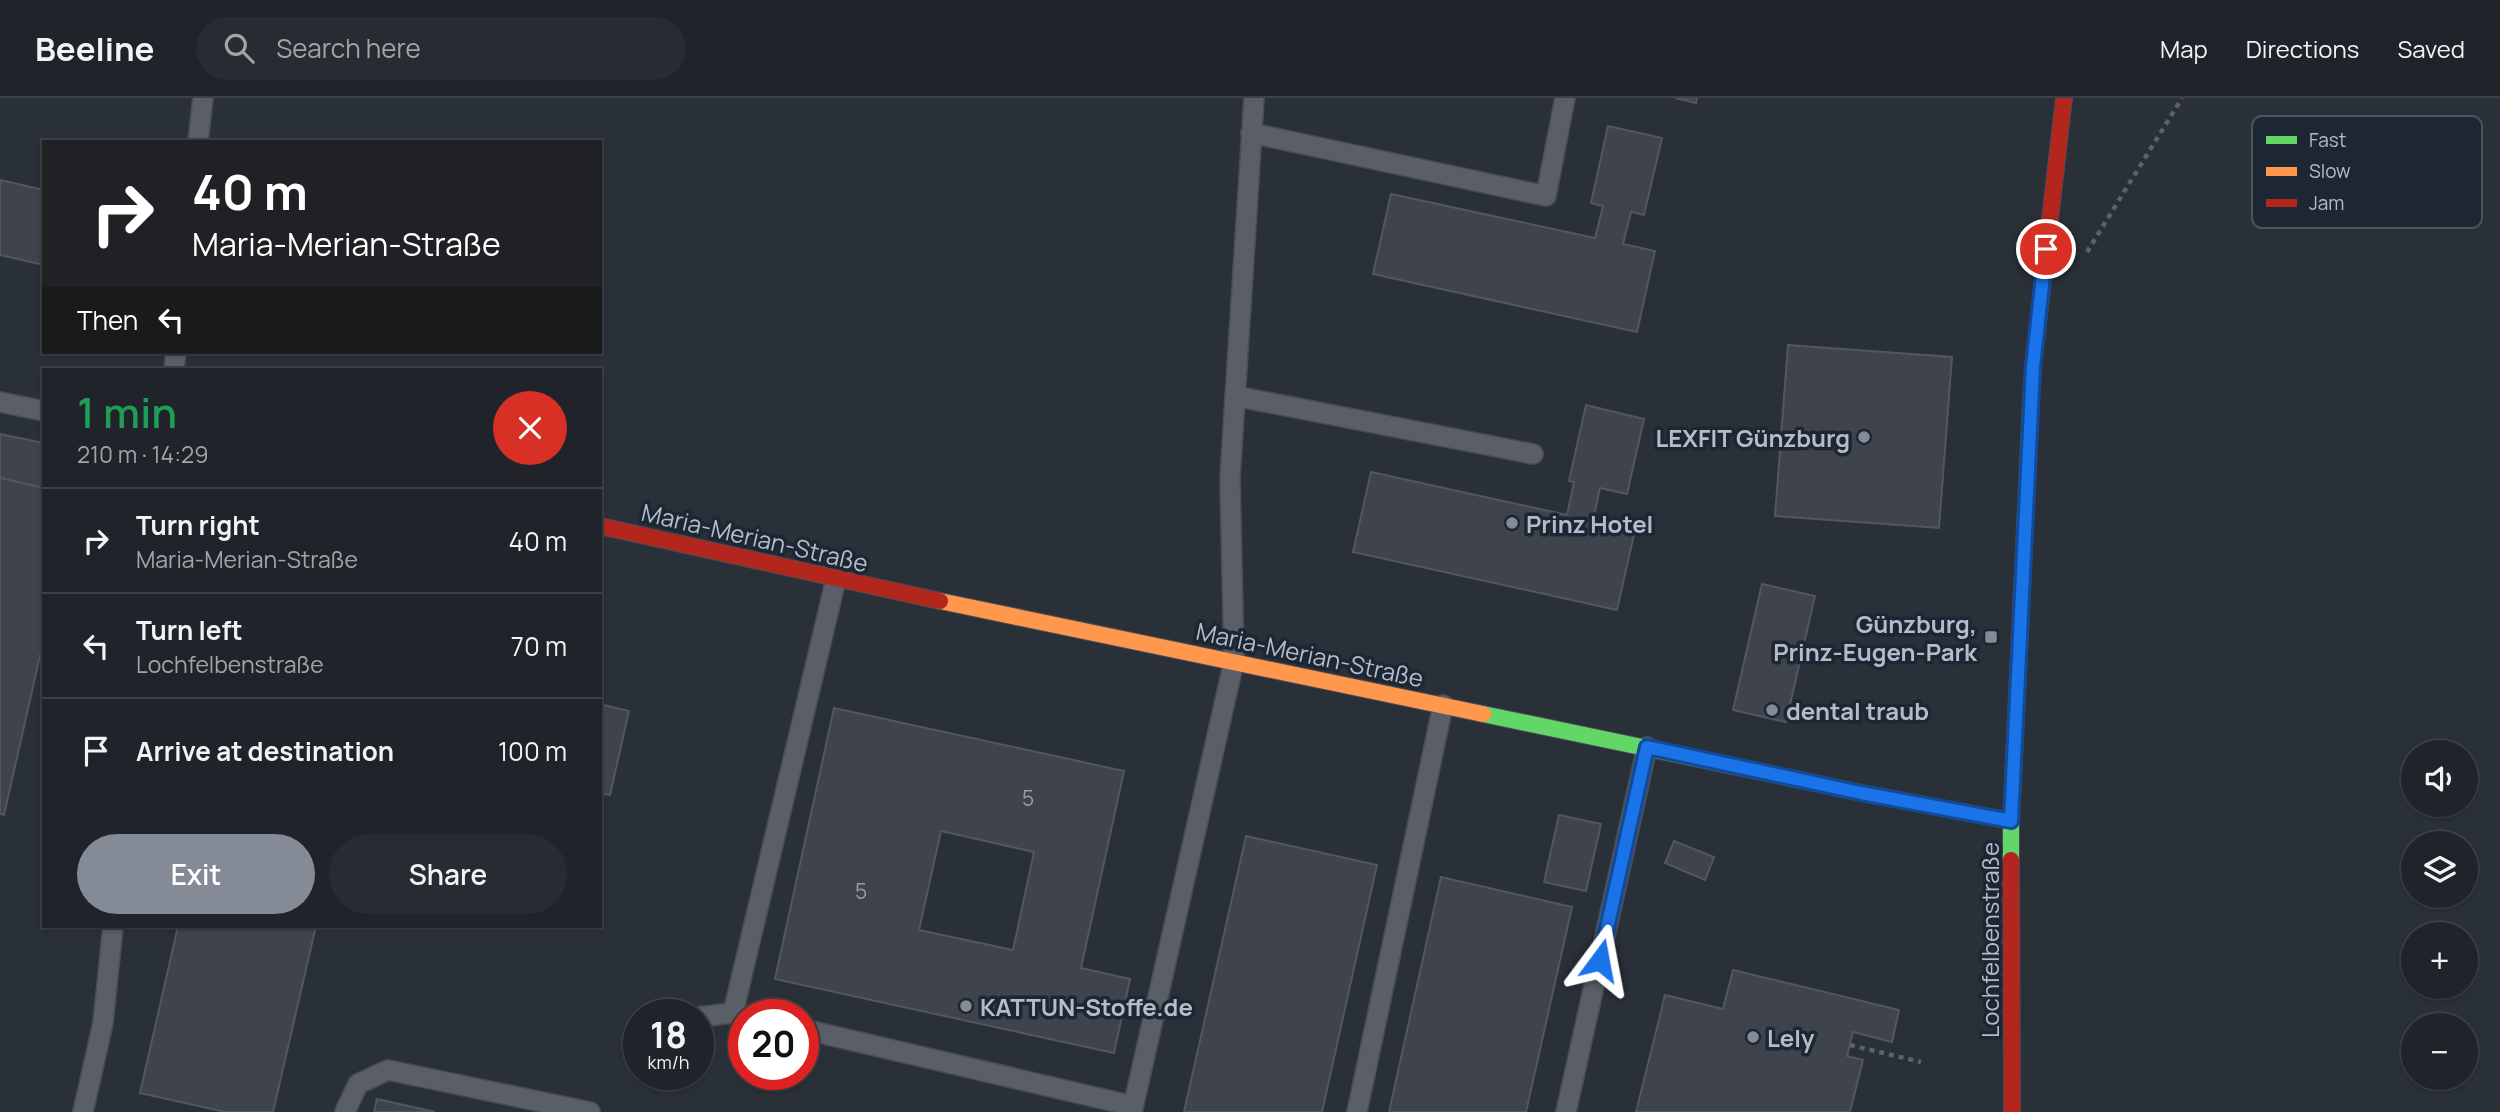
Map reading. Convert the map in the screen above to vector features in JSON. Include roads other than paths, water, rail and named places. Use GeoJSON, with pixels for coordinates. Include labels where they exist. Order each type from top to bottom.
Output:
{"type":"FeatureCollection","features":[{"type":"Feature","properties":{"kind":"street","name":"Lochfelbenstraße"},"geometry":{"type":"LineString","coordinates":[[2012,1112],[2011,821],[2033,367],[2064,98]]}},
{"type":"Feature","properties":{"kind":"street","name":"Maria-Merian-Straße"},"geometry":{"type":"LineString","coordinates":[[602,526],[836,579],[1861,793],[2011,821]]}},
{"type":"Feature","properties":{"kind":"lane"},"geometry":{"type":"LineString","coordinates":[[198,140],[203,98]]}},
{"type":"Feature","properties":{"kind":"lane"},"geometry":{"type":"LineString","coordinates":[[819,1033],[1133,1109],[1234,662],[1230,478],[1254,98]]}},
{"type":"Feature","properties":{"kind":"lane"},"geometry":{"type":"LineString","coordinates":[[1251,134],[1546,196],[1565,98]]}},
{"type":"Feature","properties":{"kind":"lane"},"geometry":{"type":"LineString","coordinates":[[1235,396],[1533,454]]}},
{"type":"Feature","properties":{"kind":"lane"},"geometry":{"type":"LineString","coordinates":[[0,402],[42,411]]}},
{"type":"Feature","properties":{"kind":"lane"},"geometry":{"type":"LineString","coordinates":[[741,999],[836,579]]}},
{"type":"Feature","properties":{"kind":"lane"},"geometry":{"type":"LineString","coordinates":[[1357,1112],[1443,705]]}},
{"type":"Feature","properties":{"kind":"lane"},"geometry":{"type":"LineString","coordinates":[[1566,1112],[1647,747]]}},
{"type":"Feature","properties":{"kind":"lane"},"geometry":{"type":"LineString","coordinates":[[83,1112],[103,1023],[113,928]]}},
{"type":"Feature","properties":{"kind":"lane"},"geometry":{"type":"LineString","coordinates":[[345,1112],[358,1084],[388,1070],[590,1112]]}},
{"type":"Feature","properties":{"kind":"place","name":"LEXFIT Günzburg"},"geometry":{"type":"Point","coordinates":[1864,437]}},
{"type":"Feature","properties":{"kind":"place","name":"Prinz Hotel"},"geometry":{"type":"Point","coordinates":[1512,523]}},
{"type":"Feature","properties":{"kind":"place","name":"Günzburg, Prinz-Eugen-Park"},"geometry":{"type":"Point","coordinates":[1991,637]}},
{"type":"Feature","properties":{"kind":"place","name":"dental traub"},"geometry":{"type":"Point","coordinates":[1772,710]}},
{"type":"Feature","properties":{"kind":"place","name":"KATTUN-Stoffe.de"},"geometry":{"type":"Point","coordinates":[966,1006]}},
{"type":"Feature","properties":{"kind":"place","name":"Lely"},"geometry":{"type":"Point","coordinates":[1753,1037]}}]}
